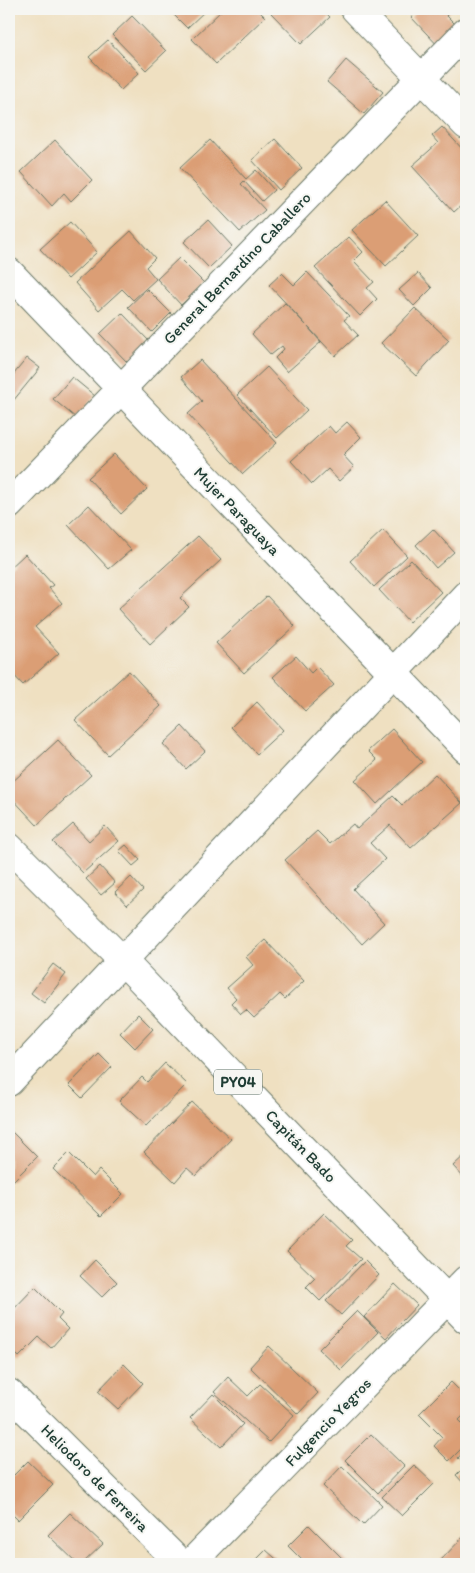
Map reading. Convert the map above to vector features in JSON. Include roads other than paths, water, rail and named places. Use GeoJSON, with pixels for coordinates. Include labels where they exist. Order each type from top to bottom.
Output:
{"type":"FeatureCollection","features":[{"type":"Feature","properties":{"kind":"street"},"geometry":{"type":"LineString","coordinates":[[355,9],[466,125]]}},
{"type":"Feature","properties":{"kind":"street","name":"General Bernardino Caballero"},"geometry":{"type":"LineString","coordinates":[[9,506],[466,32]]}},
{"type":"Feature","properties":{"kind":"street","name":"Mujer Paraguaya"},"geometry":{"type":"LineString","coordinates":[[9,272],[466,749]]}},
{"type":"Feature","properties":{"kind":"street"},"geometry":{"type":"LineString","coordinates":[[9,1082],[466,595]]}},
{"type":"Feature","properties":{"kind":"street","name":"Capitán Bado"},"geometry":{"type":"LineString","coordinates":[[9,846],[460,1299]]}},
{"type":"Feature","properties":{"kind":"street","name":"Fulgencio Yegros"},"geometry":{"type":"LineString","coordinates":[[190,1564],[460,1299]]}},
{"type":"Feature","properties":{"kind":"street","name":"Heliodoro de Ferreira"},"geometry":{"type":"LineString","coordinates":[[9,1393],[182,1564]]}}]}
